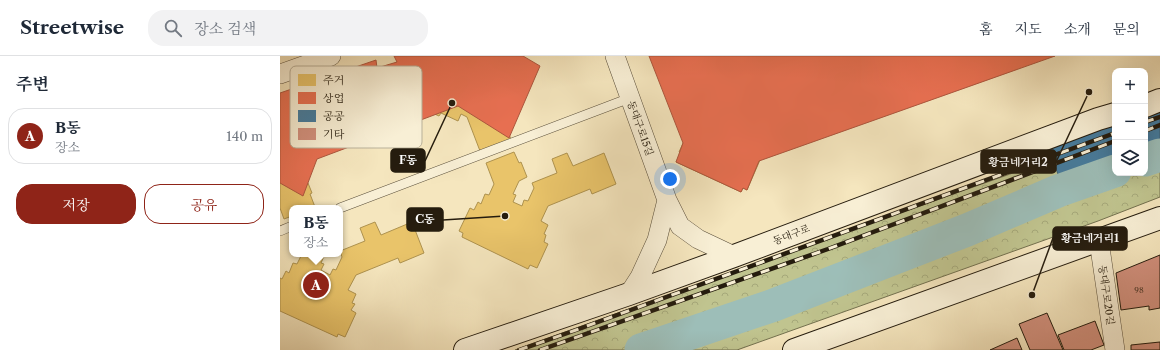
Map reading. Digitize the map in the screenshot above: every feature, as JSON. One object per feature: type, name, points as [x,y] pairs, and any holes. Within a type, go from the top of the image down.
[{"type":"main road","points":[[1148,105],[1160,100]]},
{"type":"main road","points":[[1148,105],[1160,103]]},
{"type":"main road","name":"동대구로","points":[[466,350],[734,256],[1112,115]]},
{"type":"main road","points":[[794,350],[1160,218]]},
{"type":"street","points":[[303,66],[331,56]]},
{"type":"street","name":"동대구로15길","points":[[615,56],[667,200],[680,226],[698,239],[734,256]]},
{"type":"street","points":[[280,74],[290,70]]},
{"type":"street","points":[[629,294],[640,277],[657,240],[667,200]]},
{"type":"street","name":"동대구로20길","points":[[1099,241],[1115,350]]},
{"type":"lane","points":[[343,207],[630,98]]},
{"type":"green space","points":[[1160,122],[1160,197],[1098,221],[737,350],[515,350],[1112,138],[1112,176],[1148,176],[1148,126]]},
{"type":"building: 주거","points":[[429,56],[491,56],[497,59],[499,56],[523,56],[512,80],[509,78],[500,97],[494,94],[492,99],[482,94],[479,101],[489,105],[494,118],[503,115],[507,125],[505,126],[511,139],[480,151],[467,117],[461,114],[458,121],[441,113],[439,116],[422,108],[422,71]]},
{"type":"building: 주거","points":[[766,56],[862,56],[856,72],[842,65],[841,68],[832,64],[830,65],[829,63],[779,82],[772,64],[769,65]]},
{"type":"building: 주거","points":[[736,97],[763,109],[748,142],[754,144],[749,155],[760,160],[747,190],[743,188],[741,192],[676,162],[684,141],[688,143],[699,119],[722,129]]},
{"type":"building: 주거","points":[[280,117],[290,122],[290,148],[313,148],[305,164],[299,162],[297,166],[287,162],[284,169],[294,173],[299,186],[308,183],[314,205],[289,205],[289,217],[284,219],[280,208]]},
{"type":"building: 주거","points":[[514,152],[519,163],[521,162],[527,177],[519,181],[513,194],[516,195],[513,202],[522,206],[524,200],[528,201],[534,188],[532,183],[557,173],[552,159],[567,153],[573,166],[604,153],[616,184],[592,194],[590,189],[548,206],[541,221],[548,225],[544,234],[546,235],[544,242],[548,244],[537,268],[530,265],[528,269],[462,237],[463,233],[459,231],[470,208],[474,210],[478,202],[481,204],[485,194],[489,195],[494,184],[486,163]]},
{"type":"building: 주거","points":[[375,222],[381,235],[412,222],[424,253],[400,263],[398,258],[356,275],[348,290],[356,294],[352,303],[355,304],[351,310],[356,313],[345,337],[338,334],[337,337],[280,311],[280,278],[282,279],[286,271],[289,273],[293,263],[297,264],[300,257],[324,257],[321,263],[324,264],[321,270],[330,275],[333,269],[336,270],[343,257],[343,250],[365,241],[360,228]]},
{"type":"building: 상업","points":[[394,56],[523,56],[540,66],[509,138],[458,106],[422,120],[422,66],[384,66],[397,62]]},
{"type":"building: 상업","points":[[649,56],[1055,56],[759,161],[747,190],[743,188],[741,192],[676,162],[683,143]]},
{"type":"building: 상업","points":[[376,60],[377,66],[359,66]]},
{"type":"building: 상업","points":[[290,90],[290,148],[346,148],[317,159],[303,196],[280,183],[280,93]]},
{"type":"building: 공공","points":[[1160,89],[1160,143],[1148,147],[1148,104],[1148,93]]},
{"type":"building: 공공","points":[[1112,107],[1112,160],[1060,180],[1043,132]]},
{"type":"building: 기타","points":[[1160,255],[1160,308],[1149,310],[1149,306],[1121,310],[1116,273]]},
{"type":"building: 기타","points":[[1047,313],[1063,350],[1030,350],[1019,324]]},
{"type":"building: 기타","points":[[1095,321],[1104,345],[1091,350],[1064,350],[1058,335]]},
{"type":"building: 기타","points":[[1017,338],[1022,350],[990,350]]},
{"type":"building: 기타","points":[[1160,342],[1160,350],[1131,350],[1131,345]]},
{"type":"waterway","points":[[1148,159],[1160,155]]},
{"type":"waterway","points":[[641,350],[774,305],[967,230],[1058,191],[1112,172]]},
{"type":"railway","points":[[1148,121],[1160,117]]},
{"type":"railway","points":[[1148,130],[1160,125]]},
{"type":"railway","points":[[519,350],[1112,134]]},
{"type":"railway","points":[[540,350],[828,249],[1112,142]]},
{"type":"place","name":"황금네거리2","points":[[1089,92]]},
{"type":"place","name":"F동","points":[[452,103]]},
{"type":"place","name":"C동","points":[[505,216]]},
{"type":"place","name":"B동","points":[[316,285]]},
{"type":"place","name":"황금네거리1","points":[[1032,295]]}]
